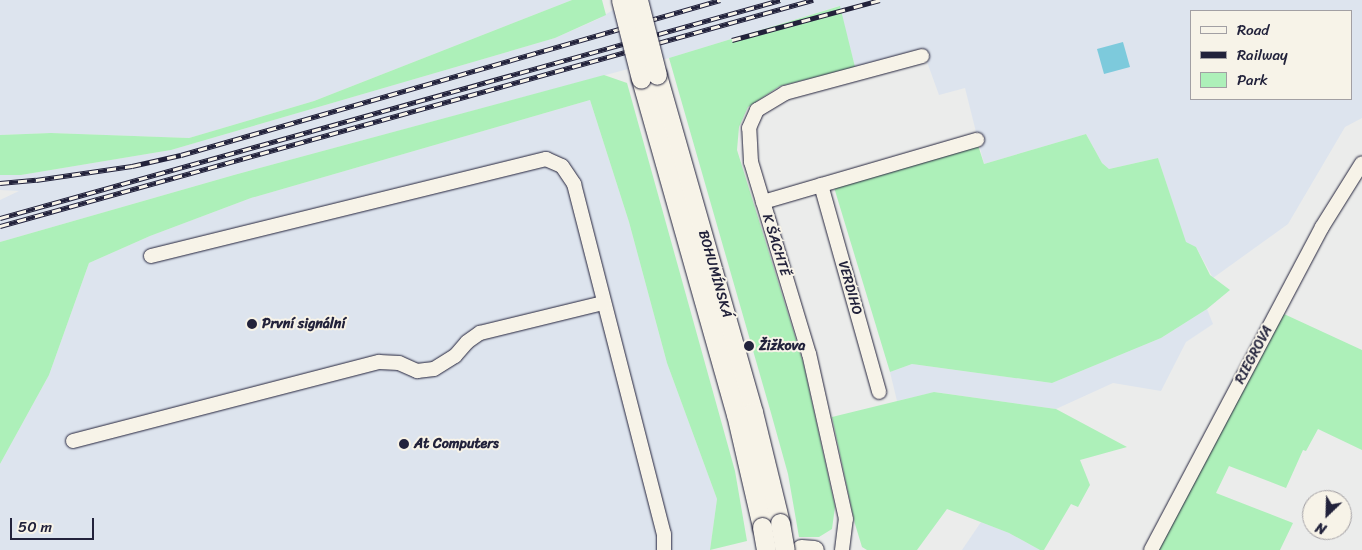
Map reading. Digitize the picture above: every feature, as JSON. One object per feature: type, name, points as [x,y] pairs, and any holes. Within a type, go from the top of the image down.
[{"type":"main road","name":"BOHUMÍNSKÁ","points":[[621,0],[649,77],[748,393],[771,525],[766,550]]},
{"type":"main road","name":"BOHUMÍNSKÁ","points":[[638,0],[649,77]]},
{"type":"main road","name":"BOHUMÍNSKÁ","points":[[771,525],[800,550]]},
{"type":"street","name":"K ŠACHTĚ","points":[[842,550],[846,519],[809,354],[751,162],[749,128],[757,110],[785,93],[922,56]]},
{"type":"street","points":[[763,202],[977,140]]},
{"type":"street","points":[[152,256],[546,159],[562,166],[574,184],[603,303],[664,534],[664,550]]},
{"type":"street","name":"RIEGROVA","points":[[1151,550],[1322,227],[1362,163]]},
{"type":"street","name":"VERDIHO","points":[[821,184],[879,392]]},
{"type":"street","points":[[73,441],[379,362],[399,363],[417,371],[434,369],[455,356],[468,342],[480,333],[603,303]]},
{"type":"shaded area","points":[[0,0],[572,0],[314,101],[189,138],[51,133],[0,135]]},
{"type":"shaded area","points":[[642,0],[1362,0],[1362,118],[1345,127],[1288,224],[1213,278],[1196,247],[1186,243],[1158,158],[1109,169],[1102,163],[1086,134],[984,164],[965,88],[939,95],[922,48],[855,67],[839,6],[669,58],[234,175],[0,242],[0,200],[19,191],[0,190],[0,175],[21,175],[171,150],[555,38],[598,19],[613,10]]},
{"type":"shaded area","points":[[590,100],[629,222],[667,363],[717,499],[710,550],[0,550],[0,464],[49,375],[89,263],[150,236],[251,198]]},
{"type":"shaded area","points":[[1207,309],[1213,324],[1186,342],[1161,391],[1113,383],[1056,409],[935,392],[897,401],[890,372],[912,364],[1052,383],[1161,338]]},
{"type":"shaded area","points":[[981,522],[1009,533],[1040,550],[962,550]]},
{"type":"green space","points":[[572,0],[602,0],[606,15],[555,38],[171,150],[21,175],[0,175],[0,135],[51,133],[189,138],[314,101]]},
{"type":"green space","points":[[840,6],[855,67],[780,86],[748,107],[739,127],[737,150],[803,362],[835,507],[832,529],[819,537],[799,537],[788,474],[669,58]]},
{"type":"green space","points":[[604,75],[627,83],[735,471],[747,541],[710,550],[717,499],[667,363],[629,222],[590,100],[251,198],[150,236],[89,263],[49,375],[0,464],[0,242],[234,175]]},
{"type":"green space","points":[[1086,134],[1102,163],[1109,169],[1158,158],[1186,242],[1196,247],[1210,275],[1230,290],[1207,309],[1161,338],[1052,383],[912,364],[890,372],[833,184],[978,145],[984,164]]},
{"type":"green space","points":[[1284,314],[1362,350],[1362,450],[1318,429],[1306,451],[1303,450],[1286,488],[1229,466],[1216,493],[1293,523],[1280,550],[1158,550]]},
{"type":"green space","points":[[934,392],[1056,409],[1127,447],[1080,460],[1090,485],[1078,507],[1071,504],[1044,550],[1040,550],[1009,533],[947,509],[917,550],[867,550],[862,547],[855,524],[832,417]]},
{"type":"water","points":[[1123,42],[1130,67],[1104,74],[1097,49]]},
{"type":"railway","points":[[0,183],[36,180],[132,166],[181,155],[720,0]]},
{"type":"railway","points":[[0,218],[780,0]]},
{"type":"railway","points":[[0,226],[813,0]]},
{"type":"railway","points":[[732,40],[880,0]]},
{"type":"place","name":"První signální","points":[[252,324]]},
{"type":"place","name":"Žižkova","points":[[749,346]]},
{"type":"place","name":"At Computers","points":[[404,444]]}]
